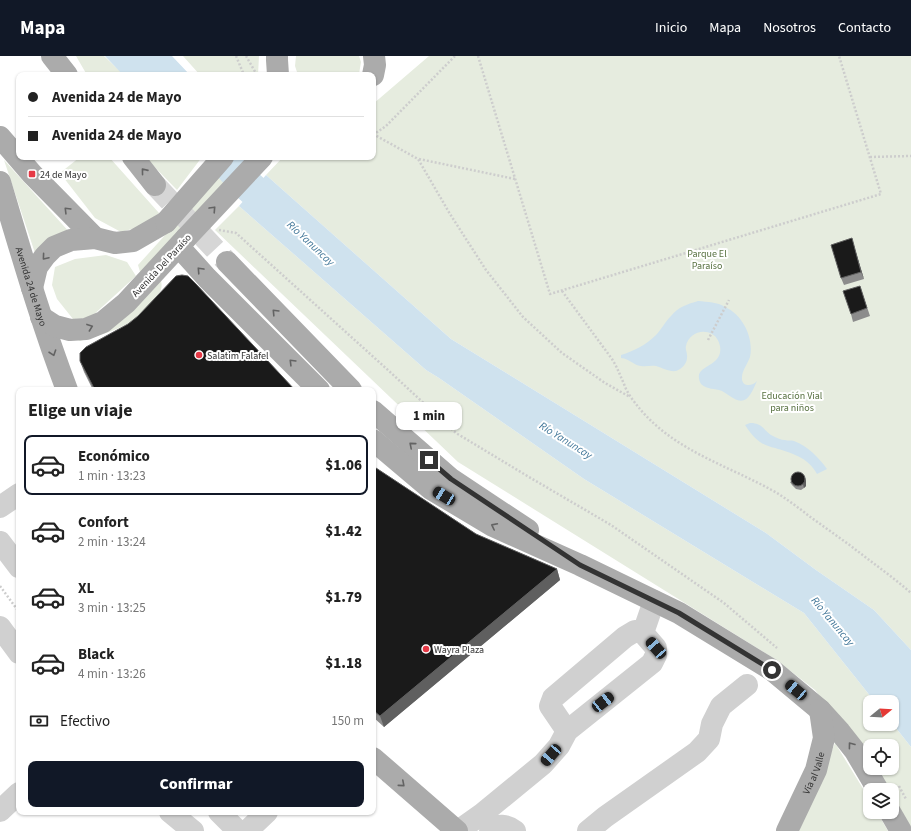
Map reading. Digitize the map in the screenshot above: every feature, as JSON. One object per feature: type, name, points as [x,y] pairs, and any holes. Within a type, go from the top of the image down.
[{"type":"main road","points":[[52,56],[65,72]]},
{"type":"main road","points":[[374,56],[375,65],[374,72]]},
{"type":"main road","points":[[0,137],[16,156]]},
{"type":"main road","points":[[20,160],[95,238]]},
{"type":"main road","points":[[135,160],[155,185]]},
{"type":"main road","points":[[32,288],[37,267],[54,247],[71,240],[95,238],[115,243],[133,241],[166,222],[220,160]]},
{"type":"main road","name":"Avenida Del Paraíso","points":[[41,317],[55,326],[70,330],[86,329],[104,322],[126,303],[259,160]]},
{"type":"main road","name":"Avenida 24 de Mayo","points":[[0,182],[7,227],[32,288],[66,387]]},
{"type":"main road","points":[[182,242],[207,278],[316,387]]},
{"type":"main road","points":[[227,262],[348,387]]},
{"type":"main road","points":[[376,414],[451,479],[580,565]]},
{"type":"main road","points":[[376,443],[431,489],[493,526],[580,565],[679,613],[772,670],[820,710],[884,783]]},
{"type":"main road","name":"Vía al Valle","points":[[787,831],[816,770],[824,738],[820,710]]},
{"type":"main road","points":[[376,761],[458,831]]},
{"type":"main road","points":[[899,806],[901,831]]},
{"type":"street","points":[[0,507],[16,496]]},
{"type":"street","points":[[0,542],[16,564]]},
{"type":"street","points":[[643,633],[654,601]]},
{"type":"street","points":[[0,627],[16,649]]},
{"type":"street","points":[[458,831],[482,814],[543,764],[559,746],[567,731],[652,664],[656,655],[656,648],[643,633],[635,631],[625,637],[553,698],[550,706],[567,731]]},
{"type":"street","points":[[588,831],[605,817],[697,752],[709,739],[712,724],[721,706],[747,685]]},
{"type":"street","points":[[0,811],[16,796]]},
{"type":"street","points":[[174,815],[193,831]]},
{"type":"street","points":[[222,815],[238,831]]},
{"type":"street","points":[[247,831],[264,815]]},
{"type":"street","points":[[490,831],[493,828],[502,825],[515,831]]},
{"type":"path","points":[[236,56],[243,72]]},
{"type":"path","points":[[246,56],[274,67]]},
{"type":"path","points":[[376,132],[386,126],[455,56]]},
{"type":"path","points":[[478,56],[550,294],[881,194],[839,56]]},
{"type":"path","points":[[376,136],[418,159],[515,179]]},
{"type":"path","points":[[870,157],[911,156]]},
{"type":"path","points":[[418,159],[450,214],[486,270],[523,317],[562,353],[605,383],[632,398]]},
{"type":"path","points":[[214,230],[236,233],[456,433],[611,525],[724,603],[782,652]]},
{"type":"path","points":[[562,291],[612,359],[632,398],[641,410],[672,439],[704,457],[771,490],[790,502],[911,593]]},
{"type":"path","points":[[708,340],[729,300]]},
{"type":"path","points":[[0,586],[16,608]]},
{"type":"green space","points":[[76,56],[104,56],[121,72],[85,72]]},
{"type":"green space","points":[[183,56],[259,56],[258,72],[197,72]]},
{"type":"green space","points":[[296,56],[359,56],[361,62],[359,72],[297,72],[295,66]]},
{"type":"green space","name":"Parque El Paraíso","points":[[429,56],[911,56],[911,650],[874,610],[766,533],[451,339],[266,175],[280,160],[376,160],[376,101]]},
{"type":"green space","points":[[4,160],[72,235],[36,256]]},
{"type":"green space","points":[[76,160],[112,160],[159,213],[143,226],[121,232],[95,218],[60,173]]},
{"type":"green space","points":[[148,160],[200,160],[177,190]]},
{"type":"green space","points":[[233,160],[248,160],[141,275],[138,265]]},
{"type":"green space","points":[[239,206],[426,370],[584,479],[804,613],[869,695],[863,695],[863,731],[898,731],[911,747],[911,828],[899,807],[899,783],[885,783],[880,775],[899,775],[899,739],[863,739],[863,752],[815,690],[775,659],[458,462],[215,230]]},
{"type":"green space","points":[[106,255],[127,262],[136,276],[90,318],[73,319],[57,299],[52,285],[55,267],[75,259]]},
{"type":"green space","points":[[160,277],[162,285],[159,293],[134,320],[110,332],[80,341],[78,340]]},
{"type":"green space","points":[[835,743],[863,789],[863,819],[881,819],[888,831],[799,831]]},
{"type":"water","points":[[105,56],[172,56],[187,72],[120,72]]},
{"type":"water","points":[[266,175],[451,339],[766,533],[874,610],[911,650],[911,747],[898,731],[899,695],[869,695],[804,613],[584,479],[426,370],[239,206]]},
{"type":"water","points":[[698,301],[722,305],[737,316],[746,328],[749,335],[751,350],[750,357],[742,375],[742,380],[743,383],[747,385],[757,381],[751,394],[742,401],[722,391],[709,388],[701,384],[699,378],[700,373],[717,359],[720,353],[720,346],[716,337],[708,332],[700,332],[692,335],[687,342],[686,363],[681,369],[676,371],[656,366],[638,365],[621,358],[621,355],[631,352],[652,339],[677,310]]},
{"type":"water","points":[[750,423],[758,424],[770,434],[782,440],[799,443],[817,457],[827,469],[817,474],[809,463],[799,456],[767,446],[758,440],[745,425]]},
{"type":"building","points":[[852,238],[861,272],[841,278],[831,245]]},
{"type":"building","points":[[176,276],[188,276],[292,387],[93,387],[80,361],[80,353],[86,347],[128,324],[138,316]]},
{"type":"building","points":[[860,286],[867,308],[851,314],[843,291]]},
{"type":"building","name":"Wayra Plaza","points":[[376,468],[476,534],[557,569],[380,716],[376,713]]},
{"type":"building","points":[[795,472],[801,472],[805,476],[805,482],[801,486],[795,486],[791,482],[791,476]]},
{"type":"waterway","name":"Río Yanuncay","points":[[225,160],[241,179],[285,219]]},
{"type":"tunnel","points":[[155,185],[227,262]]},
{"type":"place","name":"24 de Mayo","points":[[32,174]]},
{"type":"place","name":"Salatim Falafel","points":[[199,355]]},
{"type":"place","name":"Wayra Plaza","points":[[426,649]]},
{"type":"route","points":[[429,460],[451,479],[580,565],[679,613],[772,670]]},
{"type":"park label","name":"Educación Vial para niños","points":[[792,400]]}]
